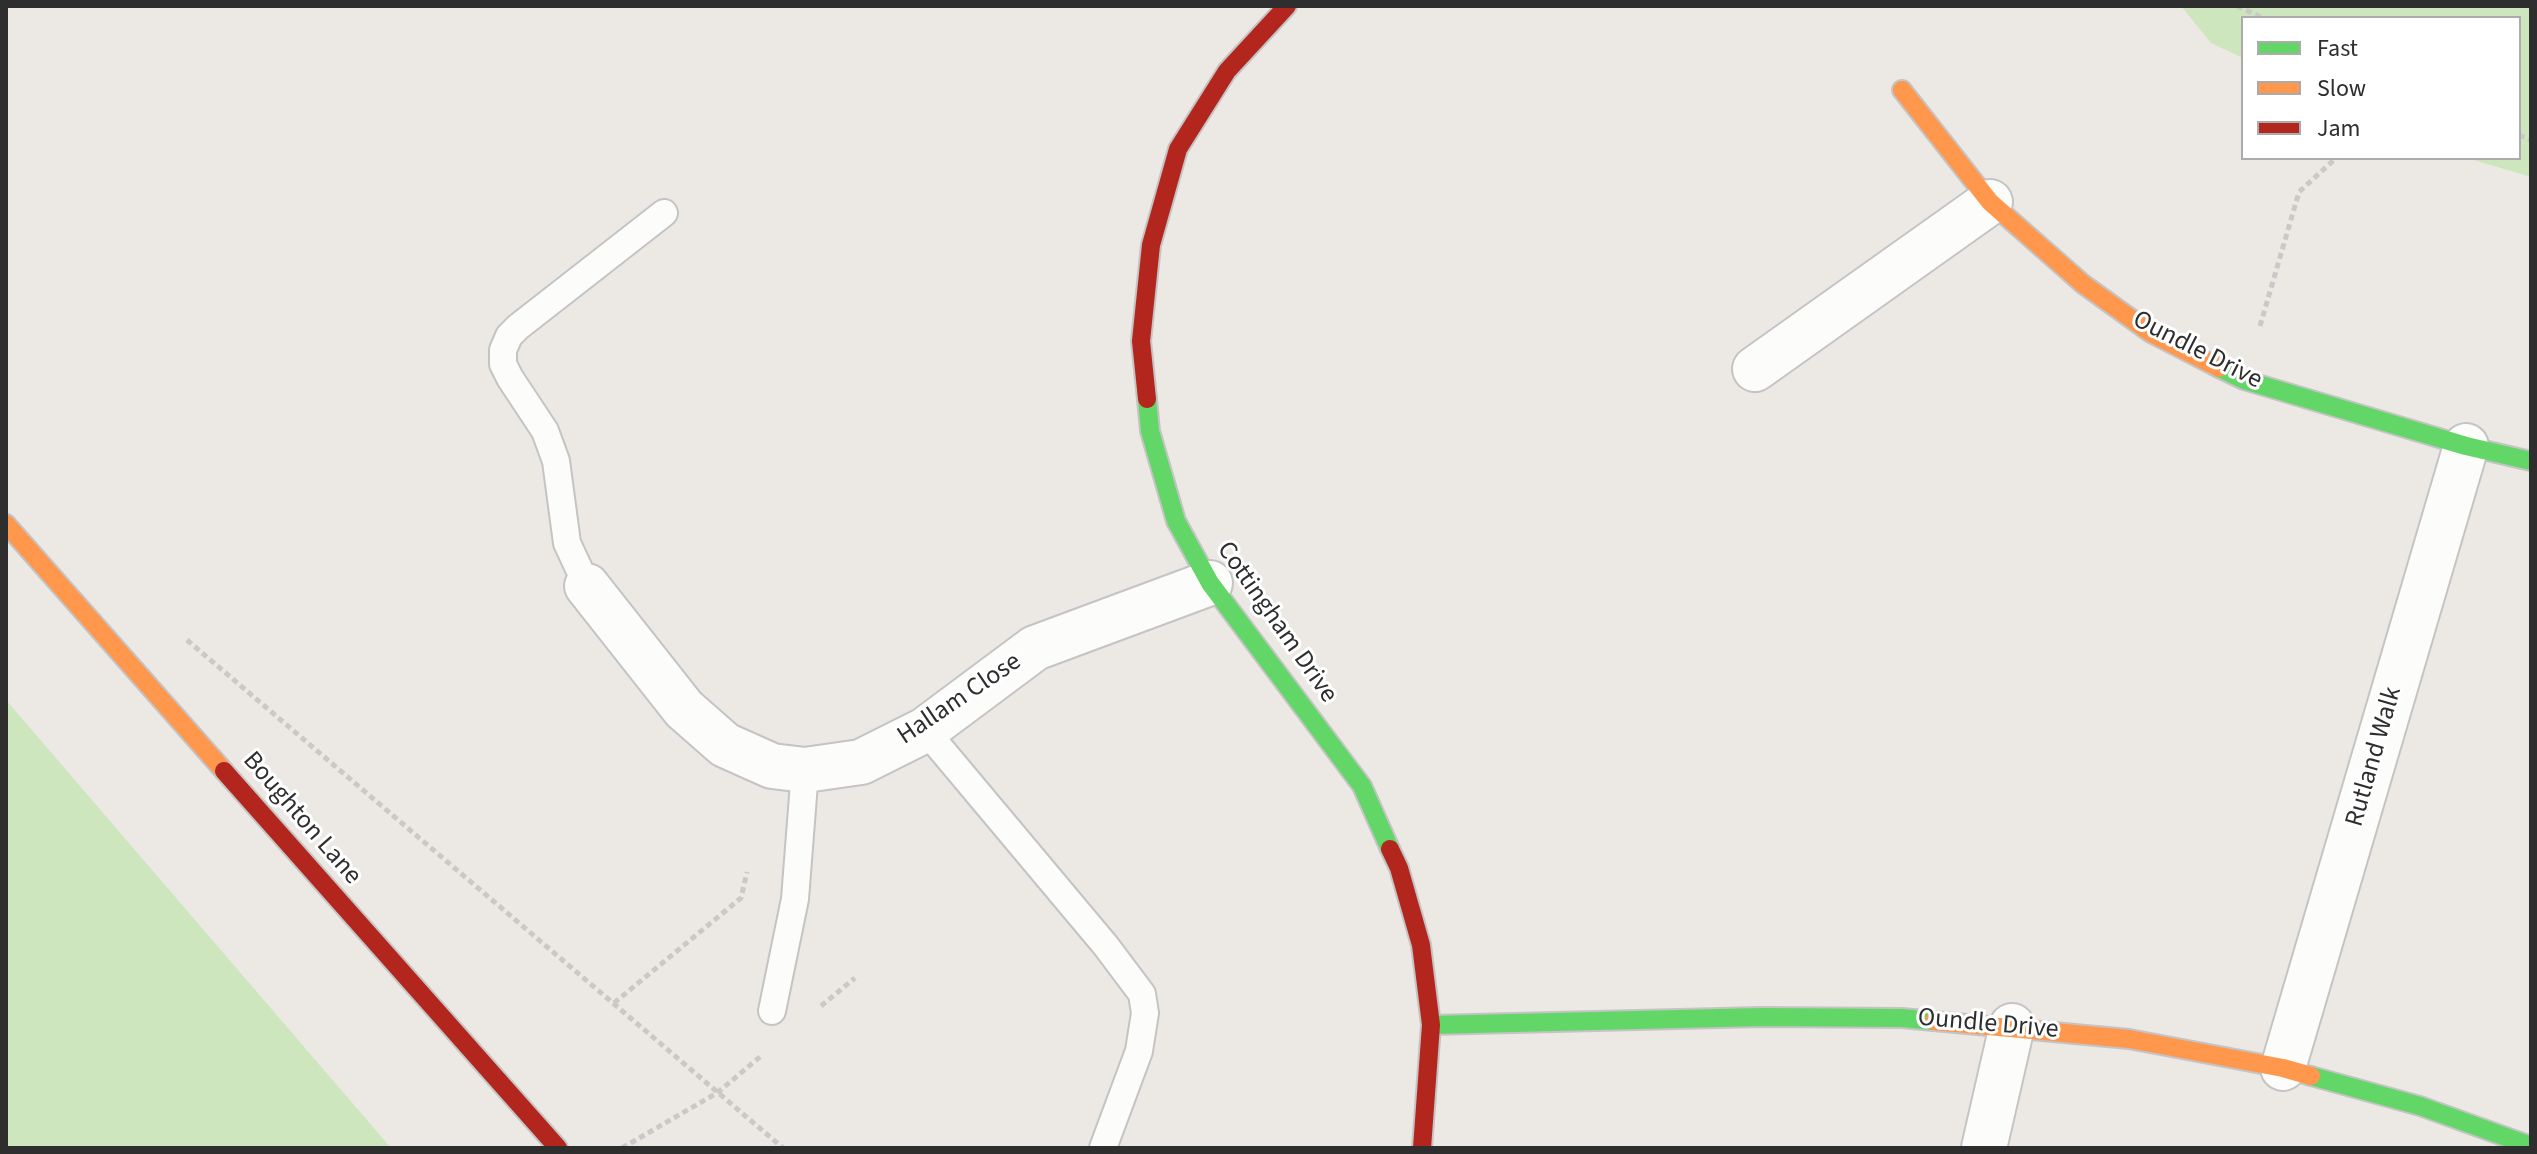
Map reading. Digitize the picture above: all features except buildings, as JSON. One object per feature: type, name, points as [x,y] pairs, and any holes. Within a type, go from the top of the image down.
[{"type":"street","name":"Cottingham Drive","points":[[1287,6],[1227,71],[1178,149],[1151,245],[1141,341],[1150,431],[1176,521],[1210,583],[1362,786],[1399,868],[1418,932],[1431,1025],[1422,1148]]},
{"type":"street","name":"Oundle Drive","points":[[1902,90],[1990,202],[2083,284],[2151,333],[2244,380],[2466,446],[2531,461]]},
{"type":"street","points":[[1755,369],[1990,202]]},
{"type":"street","name":"Rutland Walk","points":[[2283,1068],[2466,446]]},
{"type":"street","name":"Boughton Lane","points":[[6,524],[558,1148]]},
{"type":"street","name":"Hallam Close","points":[[587,586],[684,709],[725,745],[772,766],[805,770],[861,762],[925,730],[1035,648],[1210,583]]},
{"type":"street","name":"Oundle Drive","points":[[1431,1025],[1777,1017],[1902,1018],[2012,1026],[2129,1039],[2283,1068],[2420,1106],[2531,1146]]},
{"type":"street","points":[[1984,1148],[2012,1026]]},
{"type":"lane","points":[[587,586],[567,543],[556,461],[551,446],[545,431],[510,378],[503,364],[503,350],[509,336],[518,327],[664,213]]},
{"type":"lane","points":[[925,730],[1106,946],[1142,994],[1145,1013],[1139,1051],[1103,1148]]},
{"type":"lane","points":[[772,1011],[795,899],[805,770]]},
{"type":"path","points":[[2237,6],[2259,16]]},
{"type":"path","points":[[2244,380],[2299,192],[2334,160]]},
{"type":"path","points":[[176,630],[783,1148]]},
{"type":"path","points":[[614,1003],[741,898],[748,869]]},
{"type":"path","points":[[622,1148],[717,1093]]},
{"type":"green space","points":[[2181,6],[2531,6],[2531,177],[2474,160],[2521,160],[2521,16],[2241,16],[2241,57],[2211,43]]},
{"type":"green space","points":[[6,700],[391,1148],[6,1148]]},
{"type":"traffic: fast","points":[[2219,368],[2244,380],[2466,446],[2531,461]]},
{"type":"traffic: fast","points":[[1147,399],[1150,431],[1176,521],[1210,583],[1362,786],[1390,849]]},
{"type":"traffic: fast","points":[[1431,1025],[1761,1017],[1934,1021]]},
{"type":"traffic: fast","points":[[2311,1076],[2420,1106],[2531,1146]]},
{"type":"traffic: slow","points":[[1902,90],[1990,202],[2083,284],[2151,333],[2219,368]]},
{"type":"traffic: slow","points":[[6,524],[224,771]]},
{"type":"traffic: slow","points":[[1934,1021],[2129,1039],[2311,1076]]},
{"type":"traffic: jam","points":[[1147,399],[1141,341],[1151,245],[1178,149],[1227,71],[1287,6]]},
{"type":"traffic: jam","points":[[224,771],[558,1148]]},
{"type":"traffic: jam","points":[[1390,849],[1399,868],[1421,945],[1431,1025],[1422,1148]]}]
